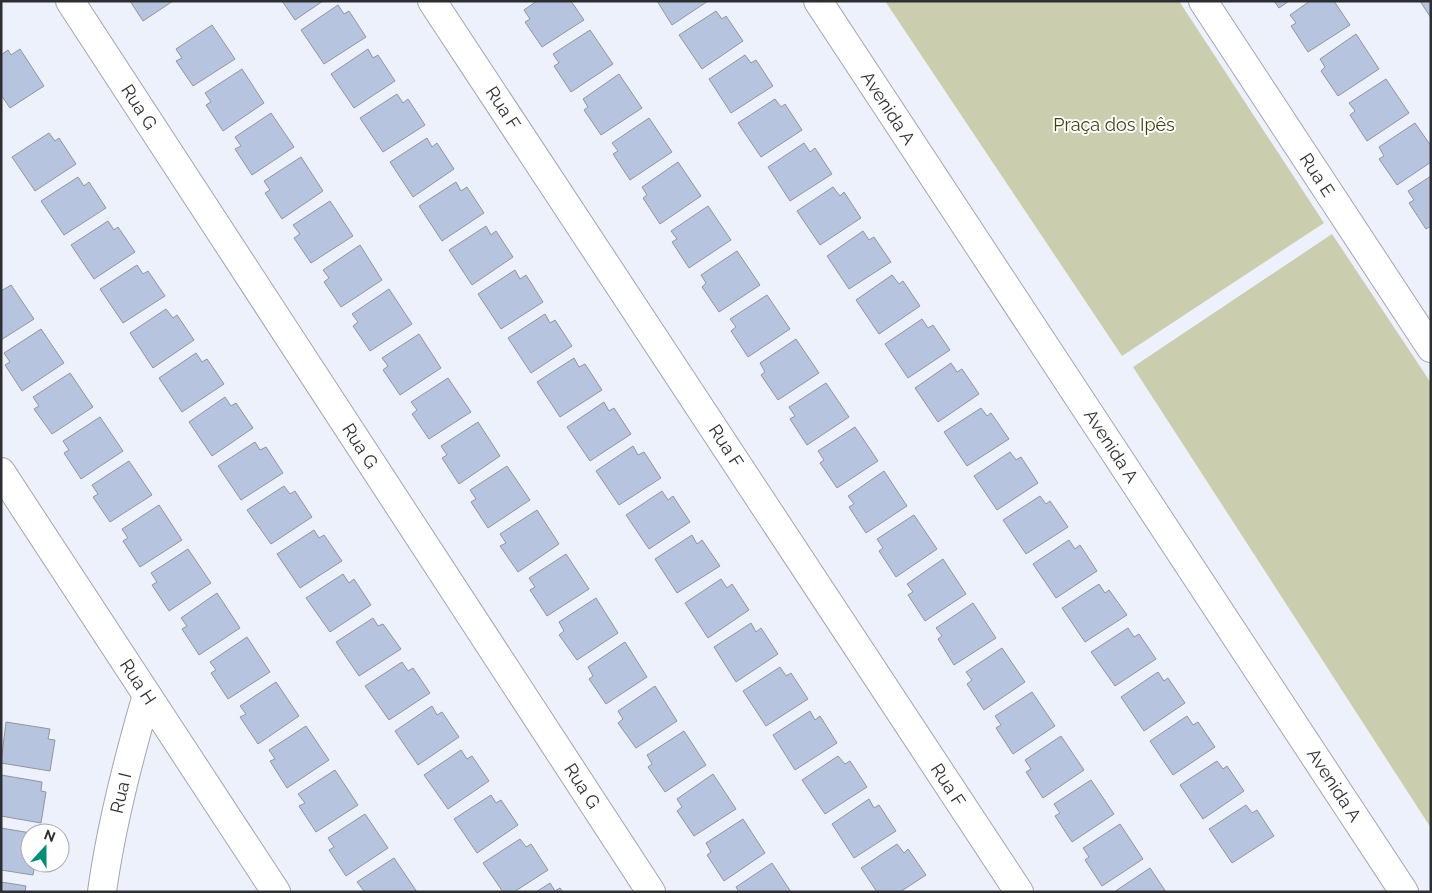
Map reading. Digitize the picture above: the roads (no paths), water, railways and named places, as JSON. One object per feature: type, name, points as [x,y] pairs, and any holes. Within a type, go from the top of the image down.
[{"type":"street","name":"Rua G","points":[[70,1],[651,892]]},
{"type":"street","name":"Rua F","points":[[432,1],[1019,892]]},
{"type":"street","name":"Avenida A","points":[[818,1],[1404,892]]},
{"type":"street","name":"Rua E","points":[[1203,1],[1431,348]]},
{"type":"street","name":"Rua H","points":[[1,472],[276,892]]},
{"type":"street","name":"Rua I","points":[[102,892],[108,850],[126,768],[147,695]]},
{"type":"park label","name":"Praça dos Ipês","points":[[1114,125]]}]
